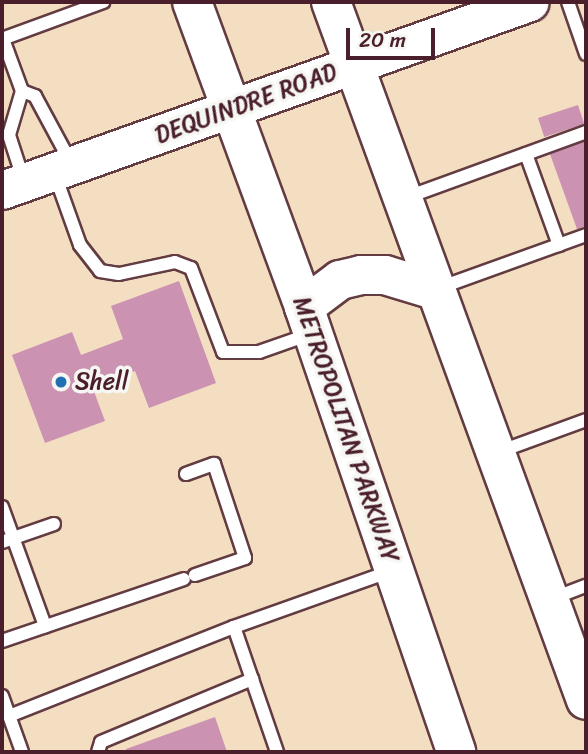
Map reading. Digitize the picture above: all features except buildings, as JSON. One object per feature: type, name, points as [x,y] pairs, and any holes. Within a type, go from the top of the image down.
[{"type":"main road","name":"METROPOLITAN PARKWAY","points":[[192,2],[309,320],[456,752]]},
{"type":"main road","points":[[331,2],[401,200],[586,700]]},
{"type":"main road","name":"DEQUINDRE ROAD","points":[[38,177],[530,2]]},
{"type":"main road","points":[[309,320],[340,281],[361,275],[385,275],[434,290]]},
{"type":"lane","points":[[103,2],[77,6],[2,39],[22,92],[9,135],[80,245],[100,271],[118,274],[175,262],[191,268],[223,352],[259,352],[309,320]]},
{"type":"lane","points":[[568,2],[586,54]]},
{"type":"lane","points":[[22,92],[35,96],[41,106],[38,177]]},
{"type":"lane","points":[[401,200],[586,132]]},
{"type":"lane","points":[[526,154],[559,244]]},
{"type":"lane","points":[[434,290],[586,234]]},
{"type":"lane","points":[[494,454],[586,420]]},
{"type":"lane","points":[[2,641],[245,558],[214,464],[186,474]]},
{"type":"lane","points":[[2,507],[7,540],[45,626]]},
{"type":"lane","points":[[7,540],[54,524]]},
{"type":"lane","points":[[9,716],[234,627],[394,570]]},
{"type":"lane","points":[[550,600],[586,586]]},
{"type":"lane","points":[[234,627],[277,752]]},
{"type":"lane","points":[[98,752],[101,742],[252,679]]},
{"type":"lane","points":[[2,696],[22,752]]},
{"type":"place","name":"Shell","points":[[61,382]]}]
